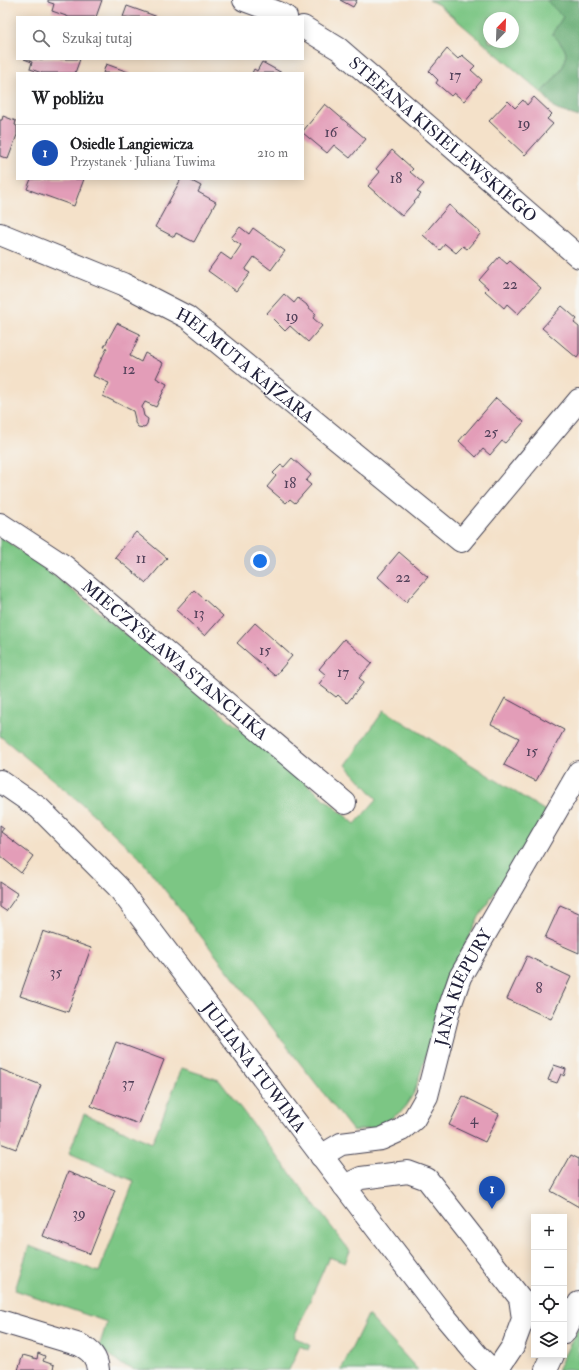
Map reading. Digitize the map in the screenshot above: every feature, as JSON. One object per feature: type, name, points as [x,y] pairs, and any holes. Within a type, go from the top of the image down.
[{"type":"street","points":[[244,0],[279,12],[285,16]]},
{"type":"street","name":"STEFANA KISIELEWSKIEGO","points":[[304,28],[339,49],[579,257]]},
{"type":"street","name":"HELMUTA KAJZARA","points":[[0,234],[123,284],[187,317],[461,541],[579,400]]},
{"type":"street","name":"MIECZYSŁAWA STANCLIKA","points":[[0,524],[64,566],[345,803]]},
{"type":"street","name":"JANA KIEPURY","points":[[321,1156],[341,1144],[381,1139],[401,1130],[414,1119],[427,1096],[450,1006],[460,977],[579,772]]},
{"type":"street","name":"JULIANA TUWIMA","points":[[0,781],[38,808],[118,887],[440,1311],[477,1355],[492,1370]]},
{"type":"street","points":[[344,1186],[361,1178],[408,1172],[427,1179],[520,1298],[523,1319],[513,1346],[496,1370]]},
{"type":"street","points":[[567,1327],[579,1302]]},
{"type":"street","points":[[0,1321],[80,1345],[89,1350],[96,1358],[98,1370]]},
{"type":"street","points":[[546,1370],[552,1358]]},
{"type":"green space","points":[[429,0],[546,0],[563,17],[552,34],[565,49],[566,60],[561,70],[542,93],[489,48],[519,48],[519,12],[483,12],[483,43],[439,5]]},
{"type":"green space","points":[[546,0],[579,0],[579,117],[557,110],[542,93],[561,70],[566,60],[566,52],[563,46],[552,34],[563,17]]},
{"type":"green space","points":[[0,536],[60,580],[355,824],[377,799],[346,765],[384,710],[547,812],[477,920],[452,973],[414,1093],[403,1110],[379,1127],[353,1131],[139,857],[81,803],[0,736]]},
{"type":"green space","points":[[182,1068],[219,1080],[350,1251],[345,1263],[329,1257],[294,1337],[310,1345],[308,1350],[300,1346],[289,1370],[135,1370],[120,1364],[99,1347],[107,1322],[15,1290],[29,1246],[99,1272],[134,1181],[69,1153],[84,1114],[152,1143]]},
{"type":"green space","points":[[368,1315],[418,1370],[341,1370]]},
{"type":"green space","points":[[579,1326],[579,1370],[557,1370],[563,1358],[567,1358],[567,1350]]},
{"type":"building","points":[[48,0],[102,0],[96,16],[66,16],[52,11],[54,4],[48,2]]},
{"type":"building","points":[[340,0],[357,0],[353,7]]},
{"type":"building","points":[[127,6],[155,16],[123,16]]},
{"type":"building","points":[[447,49],[458,59],[462,55],[475,66],[471,70],[482,80],[464,101],[454,93],[451,96],[436,83],[438,80],[429,71]]},
{"type":"building","points":[[27,60],[80,60],[75,72],[39,72],[30,69],[32,62]]},
{"type":"building","points":[[262,62],[280,72],[252,72],[254,69],[257,71]]},
{"type":"building","points":[[106,64],[128,72],[103,72]]},
{"type":"building","points":[[534,97],[552,114],[547,119],[553,124],[525,155],[489,121],[508,101],[515,108],[523,100],[527,105]]},
{"type":"building","points":[[325,104],[366,139],[350,158],[334,145],[327,153],[304,134],[304,130]]},
{"type":"building","points":[[3,116],[16,121],[16,138],[8,159],[0,156],[0,120],[2,120]]},
{"type":"building","points":[[392,150],[413,169],[410,172],[424,184],[417,192],[421,194],[402,216],[368,186],[380,172],[376,169]]},
{"type":"building","points":[[31,180],[84,180],[74,206],[27,189]]},
{"type":"building","points":[[180,180],[190,180],[201,186],[198,192],[216,202],[194,242],[176,233],[174,237],[155,227]]},
{"type":"building","points":[[449,205],[481,233],[467,249],[463,246],[456,253],[445,244],[440,250],[423,235]]},
{"type":"building","points":[[240,227],[249,234],[253,228],[285,251],[271,270],[254,257],[245,270],[250,273],[236,291],[208,271],[221,253],[231,260],[241,245],[231,238]]},
{"type":"building","points":[[499,257],[507,264],[510,261],[541,288],[518,314],[507,304],[504,308],[485,291],[488,288],[479,280]]},
{"type":"building","points":[[284,294],[294,303],[298,298],[307,305],[316,314],[313,318],[322,326],[308,342],[290,326],[285,331],[267,313]]},
{"type":"building","points":[[562,306],[577,319],[574,323],[579,327],[579,355],[577,358],[542,328]]},
{"type":"building","points":[[117,323],[140,334],[130,356],[141,362],[145,353],[163,363],[156,378],[167,384],[156,407],[145,402],[142,407],[144,416],[148,419],[144,428],[138,427],[135,423],[133,411],[103,396],[109,383],[93,376],[107,348],[104,347]]},
{"type":"building","points":[[496,398],[524,422],[505,443],[502,441],[490,455],[483,449],[476,457],[459,441]]},
{"type":"building","points":[[292,458],[311,475],[306,481],[311,485],[295,503],[290,499],[286,503],[267,487],[276,476],[273,473],[281,465],[284,467]]},
{"type":"building","points":[[136,532],[167,558],[146,583],[115,557]]},
{"type":"building","points":[[399,552],[428,577],[406,602],[378,577]]},
{"type":"building","points":[[194,590],[223,616],[205,636],[176,610]]},
{"type":"building","points":[[255,623],[292,656],[275,676],[237,643]]},
{"type":"building","points":[[344,639],[372,663],[359,678],[364,682],[347,703],[338,695],[336,697],[319,684],[326,675],[319,669]]},
{"type":"building","points":[[505,698],[564,730],[536,781],[504,765],[519,738],[491,724]]},
{"type":"building","points":[[0,825],[4,828],[1,832],[33,856],[21,873],[0,856]]},
{"type":"building","points":[[0,882],[18,894],[6,911],[0,907]]},
{"type":"building","points":[[560,905],[579,913],[579,953],[545,938]]},
{"type":"building","points":[[43,931],[91,948],[68,1012],[20,996]]},
{"type":"building","points":[[527,956],[571,977],[551,1019],[507,999]]},
{"type":"building","points":[[116,1042],[164,1060],[139,1124],[91,1106]]},
{"type":"building","points":[[554,1065],[566,1069],[564,1076],[561,1074],[557,1083],[548,1080]]},
{"type":"building","points":[[0,1069],[41,1085],[16,1149],[0,1143]]},
{"type":"building","points":[[463,1096],[499,1114],[485,1142],[449,1125]]},
{"type":"building","points":[[571,1155],[579,1159],[579,1207],[551,1191]]},
{"type":"building","points":[[68,1172],[115,1190],[90,1254],[43,1236]]},
{"type":"building","points":[[38,1353],[45,1356],[43,1361],[54,1365],[53,1370],[18,1370],[23,1355],[37,1359]]},
{"type":"place","name":"Osiedle Langiewicza","points":[[492,1209]]}]
